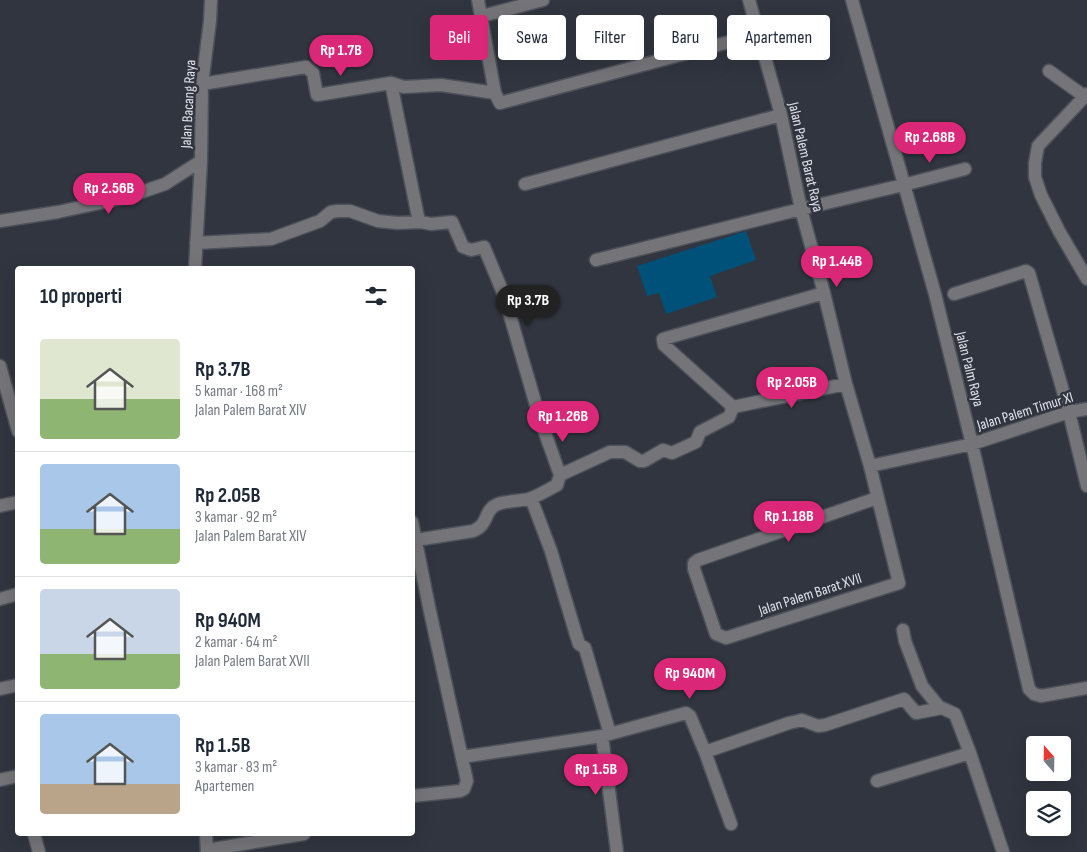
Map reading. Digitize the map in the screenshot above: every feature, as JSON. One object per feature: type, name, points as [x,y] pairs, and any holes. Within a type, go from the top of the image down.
[{"type":"street","name":"Jalan Bacang Raya","points":[[195,266],[201,161],[202,84],[211,0]]},
{"type":"street","points":[[478,0],[482,15]]},
{"type":"street","points":[[486,15],[543,0]]},
{"type":"street","name":"Jalan Palem Barat Raya","points":[[749,0],[753,15]]},
{"type":"street","name":"Jalan Palm Raya","points":[[852,0],[935,294],[1029,689],[1034,694],[1040,696],[1087,688]]},
{"type":"street","points":[[488,52],[495,93],[500,103],[727,43]]},
{"type":"street","name":"Jalan Palem Barat Raya","points":[[766,60],[781,115],[801,209],[846,384],[870,466],[899,583]]},
{"type":"street","points":[[202,84],[306,67],[313,73],[318,95],[391,83],[404,86],[441,85],[495,93]]},
{"type":"street","points":[[1049,71],[1086,95],[1038,146],[1035,176],[1041,195],[1059,231],[1087,279]]},
{"type":"street","points":[[391,83],[418,222]]},
{"type":"street","points":[[525,184],[781,115]]},
{"type":"street","points":[[0,221],[58,212],[126,197],[165,184],[201,161]]},
{"type":"street","points":[[596,260],[965,168]]},
{"type":"street","points":[[196,243],[271,239],[320,221],[331,212],[337,211],[350,212],[378,220],[398,223],[418,222],[431,224],[452,222],[463,247],[471,250],[484,247],[504,295],[540,419],[560,475],[557,485],[531,498],[497,504],[491,508],[483,526],[473,532],[416,540]]},
{"type":"street","points":[[954,294],[1026,271],[1029,273],[1069,412],[1087,486]]},
{"type":"street","points":[[733,406],[664,345],[663,338],[824,293]]},
{"type":"street","points":[[0,366],[15,420]]},
{"type":"street","points":[[733,406],[846,384]]},
{"type":"street","points":[[560,475],[610,452],[625,452],[640,461],[644,461],[663,450],[672,454],[696,442],[700,432],[729,416],[733,406]]},
{"type":"street","name":"Jalan Palem Timur XI","points":[[870,466],[972,444],[1069,412],[1087,409]]},
{"type":"street","points":[[531,498],[551,551],[579,644],[585,648],[606,735],[617,852]]},
{"type":"street","name":"Jalan Palem Barat XVII","points":[[877,498],[707,557],[694,563],[694,569],[714,630],[720,636],[726,638],[899,583]]},
{"type":"street","points":[[0,506],[15,503]]},
{"type":"street","points":[[415,536],[428,606],[466,781],[464,789],[460,791],[415,796]]},
{"type":"street","points":[[0,599],[15,595]]},
{"type":"street","points":[[903,630],[905,641],[922,686],[940,708],[955,714],[1003,852]]},
{"type":"street","points":[[0,689],[15,686]]},
{"type":"street","points":[[705,752],[789,723],[802,720],[818,726],[825,725],[904,699],[919,714],[940,708]]},
{"type":"street","points":[[462,757],[606,735],[688,714],[705,752],[731,824]]},
{"type":"street","points":[[877,782],[970,753]]},
{"type":"street","points":[[0,780],[15,777]]},
{"type":"street","points":[[35,836],[39,852]]},
{"type":"street","points":[[206,836],[207,851],[293,836]]},
{"type":"building","points":[[746,231],[756,260],[710,276],[717,297],[666,314],[659,293],[647,296],[637,266]]}]
